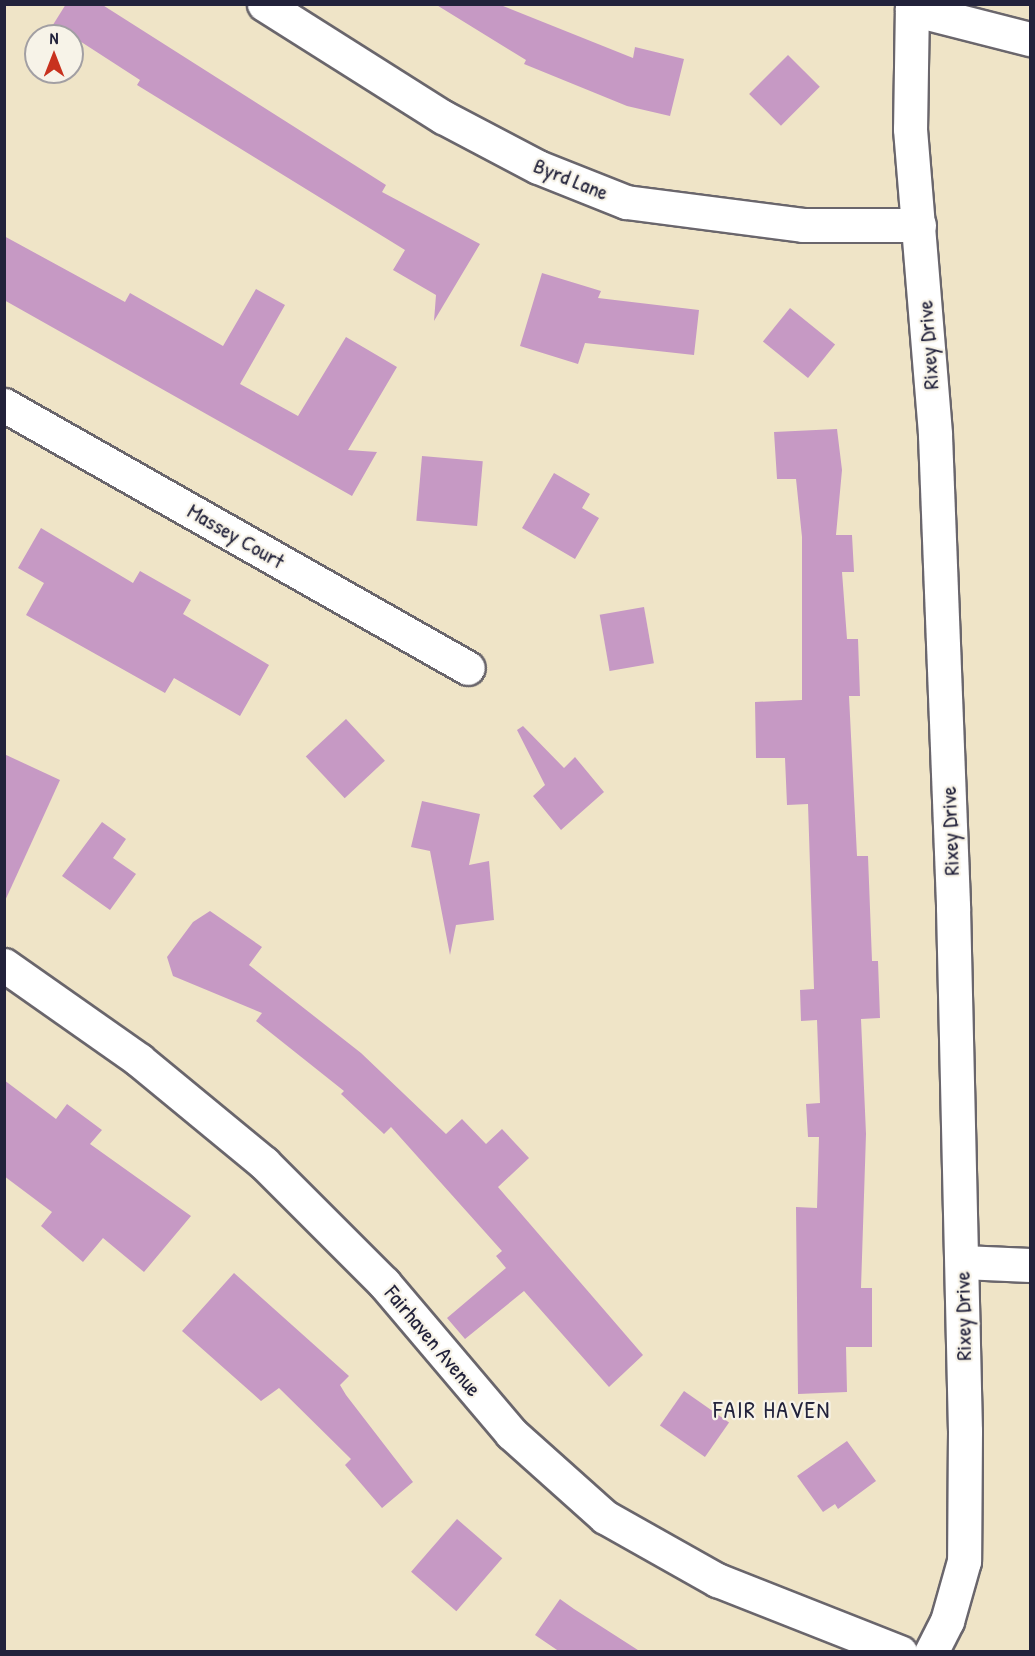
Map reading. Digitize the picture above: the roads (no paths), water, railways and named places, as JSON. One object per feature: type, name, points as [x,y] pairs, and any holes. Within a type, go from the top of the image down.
[{"type":"street","name":"Byrd Lane","points":[[264,4],[443,117],[538,167],[626,202],[803,225],[919,225]]},
{"type":"street","name":"Rixey Drive","points":[[912,7],[910,129],[935,435],[962,1262],[964,1562],[947,1621],[931,1652]]},
{"type":"street","points":[[912,7],[1030,39]]},
{"type":"street","name":"Massey Court","points":[[4,405],[468,668]]},
{"type":"street","name":"Fairhaven Avenue","points":[[4,965],[139,1060],[264,1163],[384,1283],[511,1433],[605,1517],[717,1580],[900,1652]]},
{"type":"street","points":[[962,1262],[1030,1265]]},
{"type":"district","name":"FAIR HAVEN","points":[[772,1410]]}]
